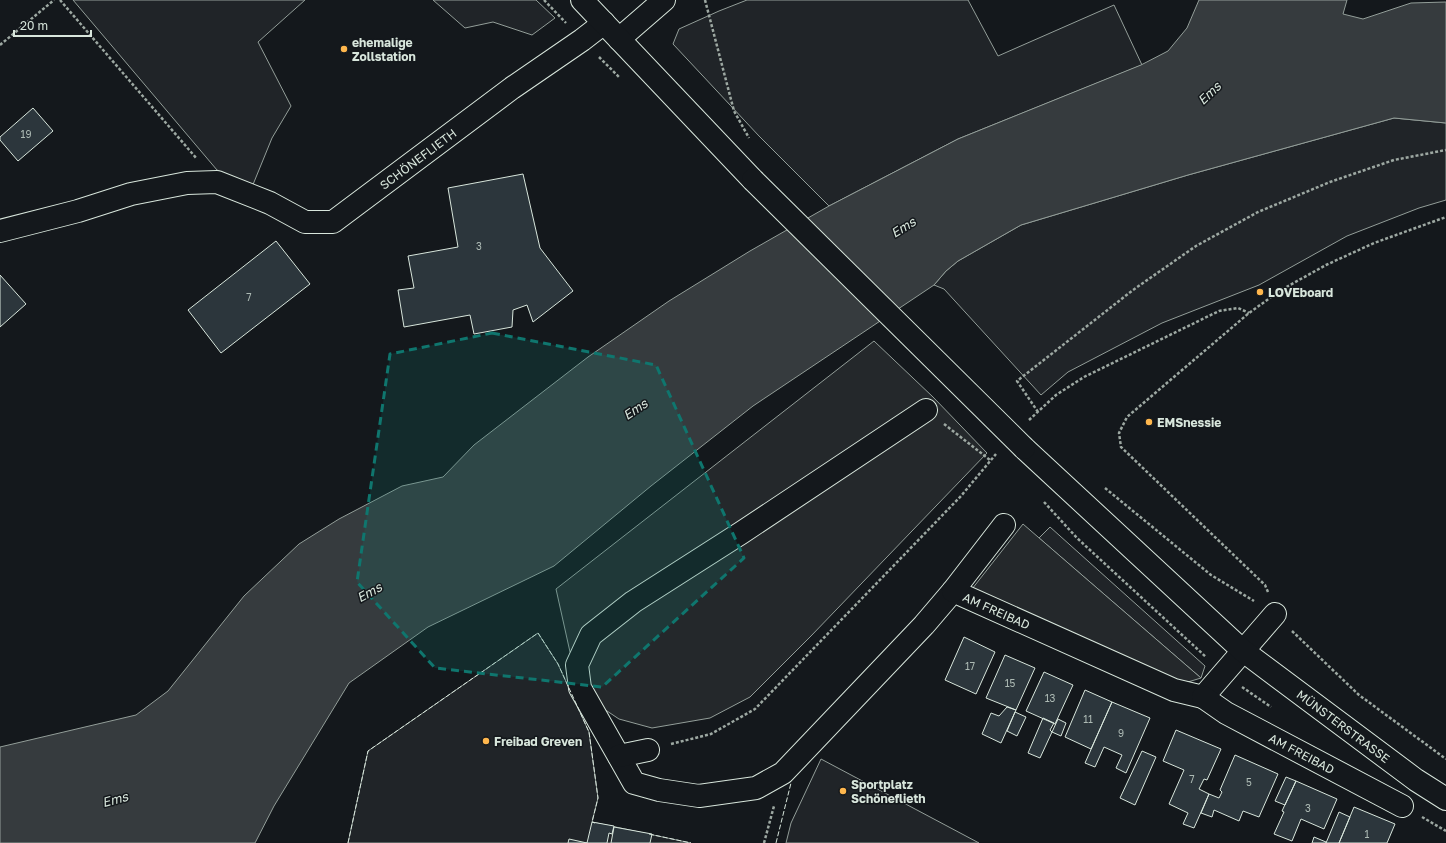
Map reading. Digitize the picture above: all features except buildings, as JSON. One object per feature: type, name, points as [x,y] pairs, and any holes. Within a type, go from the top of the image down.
[{"type":"main road","name":"MÜNSTERSTRASSE","points":[[582,0],[753,180],[1024,448],[1242,650],[1416,780],[1446,798]]},
{"type":"main road","points":[[619,39],[664,0]]},
{"type":"main road","name":"SCHÖNEFLIETH","points":[[217,182],[270,203],[305,222],[333,222],[512,88],[604,23]]},
{"type":"main road","points":[[0,231],[78,211],[131,194],[187,183],[217,182]]},
{"type":"main road","name":"AM FREIBAD","points":[[926,410],[741,533],[633,602],[591,635],[577,665],[580,688],[634,782],[659,790],[698,796],[756,788],[783,773],[924,625],[953,591],[1174,690],[1203,697],[1226,713],[1402,806]]},
{"type":"main road","points":[[953,591],[1004,525]]},
{"type":"main road","points":[[1203,697],[1242,650],[1275,614]]},
{"type":"main road","points":[[619,756],[648,750]]},
{"type":"path","points":[[0,45],[54,0]]},
{"type":"path","points":[[60,0],[217,182]]},
{"type":"path","points":[[705,0],[734,111],[752,144]]},
{"type":"path","points":[[1038,412],[1016,381],[1133,290],[1196,246],[1258,212],[1330,182],[1394,160],[1446,150]]},
{"type":"path","points":[[1275,614],[1265,585],[1121,447],[1119,433],[1127,417],[1249,313],[1281,290],[1326,265],[1374,243],[1446,217]]},
{"type":"path","points":[[1027,422],[1056,395],[1084,377],[1219,311],[1238,308],[1249,313]]},
{"type":"path","points":[[926,410],[990,460]]},
{"type":"path","points":[[648,750],[711,734],[755,709],[961,496],[1000,449]]},
{"type":"path","points":[[1101,484],[1211,575],[1275,614],[1359,695],[1446,759]]},
{"type":"path","points":[[1041,499],[1077,538],[1224,673]]},
{"type":"highlighted area","points":[[492,333],[656,365],[744,558],[602,687],[435,668],[357,582],[390,354]]},
{"type":"shaded area","points":[[73,0],[305,0],[258,42],[291,106],[272,138],[252,187],[217,170]]},
{"type":"shaded area","points":[[433,0],[536,0],[555,18],[532,35],[493,22],[465,28]]},
{"type":"shaded area","points":[[747,0],[968,0],[998,56],[1114,5],[1142,65],[958,139],[829,206],[759,136],[673,44],[679,29]]},
{"type":"shaded area","points":[[1394,118],[1446,123],[1446,200],[1419,208],[1347,236],[1259,285],[1162,323],[1068,372],[1041,395],[944,289],[934,285],[946,271],[958,261],[1021,225],[1188,175]]},
{"type":"shaded area","points":[[874,341],[933,397],[987,453],[811,636],[750,697],[710,718],[652,728],[619,719],[601,707],[570,652],[556,589]]},
{"type":"shaded area","points":[[1023,524],[1201,678],[1178,685],[972,589]]},
{"type":"shaded area","points":[[1050,527],[1205,666],[1201,678],[1039,538]]},
{"type":"shaded area","name":"Freibad Greven","points":[[538,633],[558,664],[589,732],[598,798],[592,822],[691,843],[348,843],[368,751]]},
{"type":"shaded area","name":"Sportplatz Schöneflieth","points":[[821,759],[979,843],[786,843],[791,823]]},
{"type":"water","name":"Ems","points":[[1199,0],[1347,0],[1343,14],[1363,19],[1411,3],[1446,2],[1446,123],[1394,118],[1188,175],[1021,225],[958,261],[946,271],[934,285],[753,406],[651,486],[554,566],[428,627],[349,683],[274,806],[255,843],[0,843],[0,747],[136,715],[168,691],[244,596],[299,544],[339,519],[402,486],[443,477],[474,445],[588,357],[669,301],[750,251],[829,206],[958,139],[1141,65],[1168,51],[1187,28]]},
{"type":"fence","points":[[348,843],[368,751],[538,633],[558,664],[589,732],[598,798],[592,822],[595,823]]},
{"type":"fence","points":[[776,843],[791,783]]},
{"type":"fence","points":[[649,834],[691,843]]},
{"type":"place","name":"ehemalige Zollstation","points":[[344,49]]},
{"type":"place","name":"LOVEboard","points":[[1260,292]]},
{"type":"place","name":"EMSnessie","points":[[1149,422]]},
{"type":"place","name":"Freibad Greven","points":[[486,741]]},
{"type":"place","name":"Sportplatz Schöneflieth","points":[[843,791]]}]
